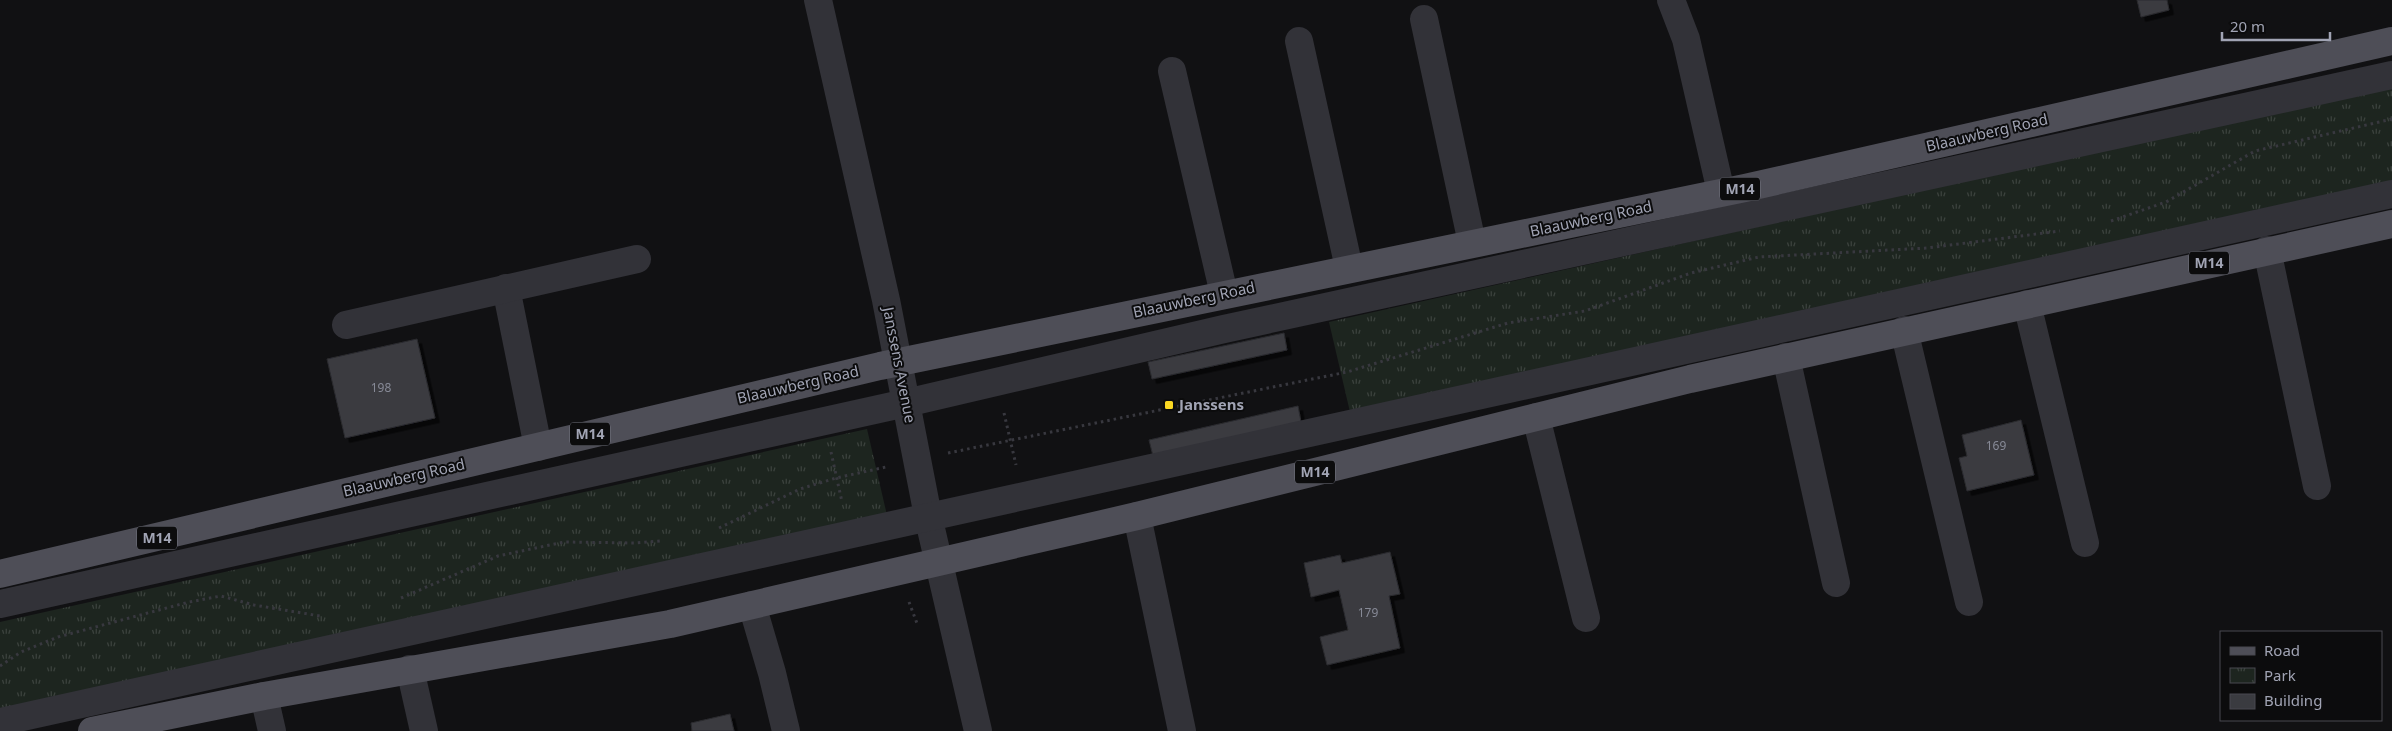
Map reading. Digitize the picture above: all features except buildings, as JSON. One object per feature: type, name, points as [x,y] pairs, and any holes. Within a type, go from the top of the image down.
[{"type":"main road","name":"Blaauwberg Road","points":[[0,574],[899,362],[1721,192],[2392,41]]},
{"type":"main road","name":"M14","points":[[92,731],[264,696],[670,624],[1137,516],[1536,417],[1904,330],[2392,224]]},
{"type":"street","name":"Janssens Avenue","points":[[818,0],[899,362],[938,562],[978,731]]},
{"type":"street","points":[[1671,0],[1686,39],[1721,192]]},
{"type":"street","points":[[1424,19],[1472,243]]},
{"type":"street","points":[[1299,41],[1350,268]]},
{"type":"street","points":[[1172,71],[1224,294]]},
{"type":"street","points":[[0,604],[906,404],[1224,330],[2392,75]]},
{"type":"street","points":[[0,722],[2392,194]]},
{"type":"street","points":[[2267,250],[2316,486]]},
{"type":"street","points":[[346,325],[637,259]]},
{"type":"street","points":[[506,288],[538,446]]},
{"type":"street","points":[[2027,304],[2085,543]]},
{"type":"street","points":[[1904,330],[1969,602]]},
{"type":"street","points":[[1786,358],[1836,583]]},
{"type":"street","points":[[1536,417],[1586,618]]},
{"type":"street","points":[[1137,516],[1182,731]]},
{"type":"street","points":[[752,605],[772,673],[786,731]]},
{"type":"street","points":[[410,669],[424,731]]},
{"type":"street","points":[[264,696],[272,731]]},
{"type":"path","points":[[2106,222],[2166,202],[2255,151],[2392,119]]},
{"type":"path","points":[[958,452],[1347,372],[1508,323],[1585,311],[1691,273],[1759,257],[1927,248],[2068,230]]},
{"type":"path","points":[[1002,405],[1016,468]]},
{"type":"path","points":[[830,443],[842,504]]},
{"type":"path","points":[[717,529],[800,489],[879,468]]},
{"type":"path","points":[[393,600],[498,556],[564,542],[635,543],[664,540]]},
{"type":"path","points":[[0,666],[21,652],[58,637],[189,602],[221,596],[293,612],[317,616],[327,615]]},
{"type":"green space","points":[[2392,86],[2392,183],[1350,412],[1329,322]]},
{"type":"green space","points":[[867,429],[889,524],[0,718],[0,622]]},
{"type":"place","name":"Janssens","points":[[1169,405]]}]
